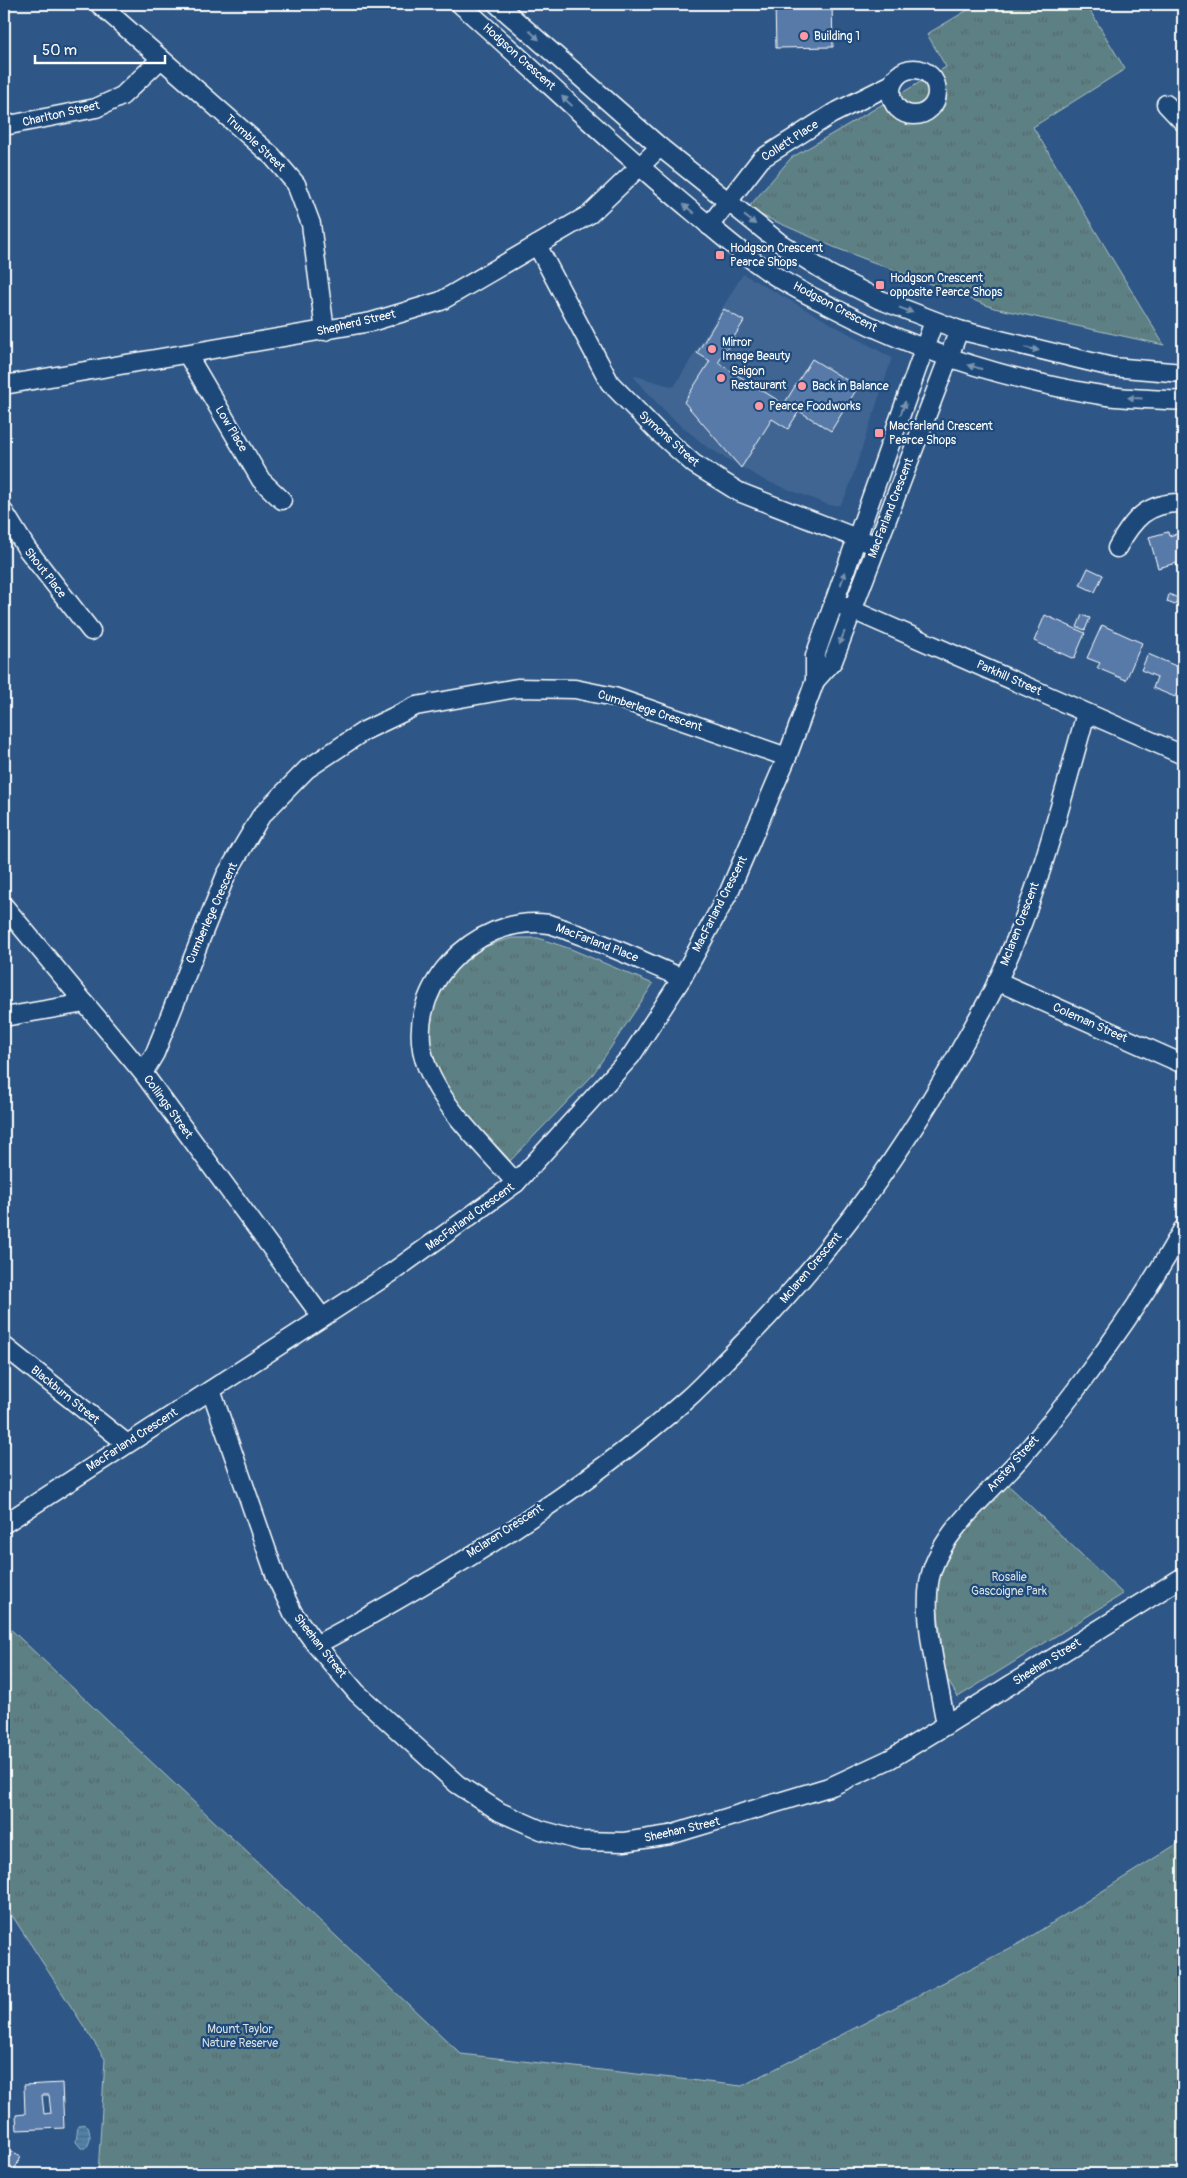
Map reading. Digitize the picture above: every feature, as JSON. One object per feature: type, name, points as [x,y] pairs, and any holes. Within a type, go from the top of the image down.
[{"type":"street","name":"Trumble Street","points":[[99,4],[272,156],[296,184],[311,224],[325,331]]},
{"type":"street","name":"Hodgson Crescent","points":[[460,4],[639,168],[763,269],[864,324],[948,359],[1029,381],[1108,396],[1183,401]]},
{"type":"street","name":"Hodgson Crescent","points":[[497,4],[660,147],[727,202],[780,243],[829,274],[878,299],[959,330],[1112,367],[1183,373]]},
{"type":"street","name":"Charlton Street","points":[[4,126],[96,108],[122,96],[161,59]]},
{"type":"street","name":"Collett Place","points":[[709,226],[760,158],[832,114],[892,84]]},
{"type":"street","points":[[1166,104],[1183,122]]},
{"type":"street","name":"Shepherd Street","points":[[4,385],[325,331],[371,322],[441,301],[590,214],[660,147]]},
{"type":"street","name":"Symons Street","points":[[537,245],[610,383],[659,433],[694,464],[739,492],[877,546]]},
{"type":"street","name":"MacFarland Crescent","points":[[4,1524],[441,1239],[516,1183],[631,1056],[682,978],[729,892],[787,757],[815,681],[815,656],[934,321]]},
{"type":"street","name":"MacFarland Crescent","points":[[815,681],[833,661],[959,330]]},
{"type":"street","name":"Low Place","points":[[186,354],[261,480],[282,500]]},
{"type":"street","points":[[1117,548],[1131,524],[1148,509],[1183,503]]},
{"type":"street","name":"Shout Place","points":[[4,512],[27,549],[91,631]]},
{"type":"street","name":"Parkhill Street","points":[[834,602],[1183,755]]},
{"type":"street","name":"Cumberlege Crescent","points":[[143,1072],[155,1053],[226,875],[261,816],[307,769],[364,731],[416,706],[517,688],[575,689],[614,697],[787,757]]},
{"type":"street","name":"Mclaren Crescent","points":[[316,1645],[400,1599],[502,1535],[601,1468],[688,1398],[776,1311],[860,1208],[923,1114],[998,982],[1030,900],[1063,796],[1086,713]]},
{"type":"street","name":"Collings Street","points":[[4,906],[143,1072],[321,1316]]},
{"type":"street","name":"MacFarland Place","points":[[516,1183],[443,1098],[426,1066],[420,1036],[425,1004],[439,975],[459,952],[487,934],[519,925],[549,924],[588,938],[682,978]]},
{"type":"street","name":"Coleman Street","points":[[998,982],[1183,1064]]},
{"type":"street","points":[[4,1017],[85,1003]]},
{"type":"street","name":"Anstey Street","points":[[946,1725],[928,1614],[929,1582],[941,1551],[964,1518],[1024,1455],[1081,1383],[1126,1319],[1183,1229]]},
{"type":"street","name":"Blackburn Street","points":[[4,1346],[126,1443]]},
{"type":"street","name":"Sheehan Street","points":[[211,1390],[276,1577],[293,1613],[316,1645],[357,1693],[457,1784],[500,1812],[541,1830],[581,1841],[624,1842],[670,1836],[832,1786],[890,1759],[1183,1576]]},
{"type":"shaded area","points":[[743,274],[892,358],[847,493],[840,505],[829,505],[764,480],[707,447],[667,414],[632,375],[674,387]]},
{"type":"shaded area","points":[[83,2124],[88,2126],[90,2134],[90,2140],[86,2148],[81,2148],[76,2142],[78,2126]]},
{"type":"green space","points":[[978,4],[1086,4],[1125,69],[1033,127],[1164,345],[994,308],[836,248],[747,209],[791,158],[946,67],[927,34]]},
{"type":"green space","points":[[512,938],[538,938],[571,949],[653,984],[591,1077],[510,1161],[460,1104],[446,1084],[435,1063],[429,1041],[430,1018],[438,992],[452,971],[478,950]]},
{"type":"green space","name":"Rosalie Gascoigne Park","points":[[1005,1482],[1123,1594],[958,1697],[945,1676],[935,1585],[944,1553]]},
{"type":"green space","name":"Mount Taylor Nature Reserve","points":[[4,1623],[461,2054],[742,2086],[1022,1942],[1183,1840],[1183,2174],[98,2174],[105,2059],[4,1903]]},
{"type":"building","name":"Building 1","points":[[775,4],[832,4],[833,47],[776,48]]},
{"type":"building","points":[[724,309],[744,321],[718,363],[784,404],[812,359],[858,387],[831,431],[799,411],[788,429],[772,419],[741,468],[684,402],[710,361],[697,353]]},
{"type":"building","points":[[1168,532],[1169,536],[1183,532],[1183,566],[1177,568],[1176,563],[1158,568],[1149,537]]},
{"type":"building","points":[[1088,568],[1103,575],[1095,592],[1080,585]]},
{"type":"building","points":[[1169,594],[1178,598],[1175,605],[1167,602]]},
{"type":"building","points":[[1045,615],[1085,633],[1074,659],[1034,641]]},
{"type":"building","points":[[1082,615],[1090,618],[1085,630],[1077,627]]},
{"type":"building","points":[[1102,625],[1142,643],[1126,680],[1097,668],[1100,663],[1087,658]]},
{"type":"building","points":[[1148,654],[1183,669],[1183,678],[1175,697],[1153,688],[1157,677],[1141,670]]},
{"type":"building","points":[[62,2083],[64,2128],[17,2130],[16,2115],[25,2114],[24,2085]],"holes":[[[42,2095],[49,2095],[51,2113],[44,2114]]]},
{"type":"building","points":[[4,2148],[21,2157],[12,2174],[4,2174]]},
{"type":"place","name":"Building 1","points":[[804,36]]},
{"type":"place","name":"Hodgson Crescent Pearce Shops","points":[[720,255]]},
{"type":"place","name":"Hodgson Crescent opposite Pearce Shops","points":[[880,285]]},
{"type":"place","name":"Mirror Image Beauty","points":[[712,349]]},
{"type":"place","name":"Saigon Restaurant","points":[[721,378]]},
{"type":"place","name":"Back in Balance","points":[[802,386]]},
{"type":"place","name":"Pearce Foodworks","points":[[759,406]]},
{"type":"place","name":"Macfarland Crescent Pearce Shops","points":[[879,433]]}]
